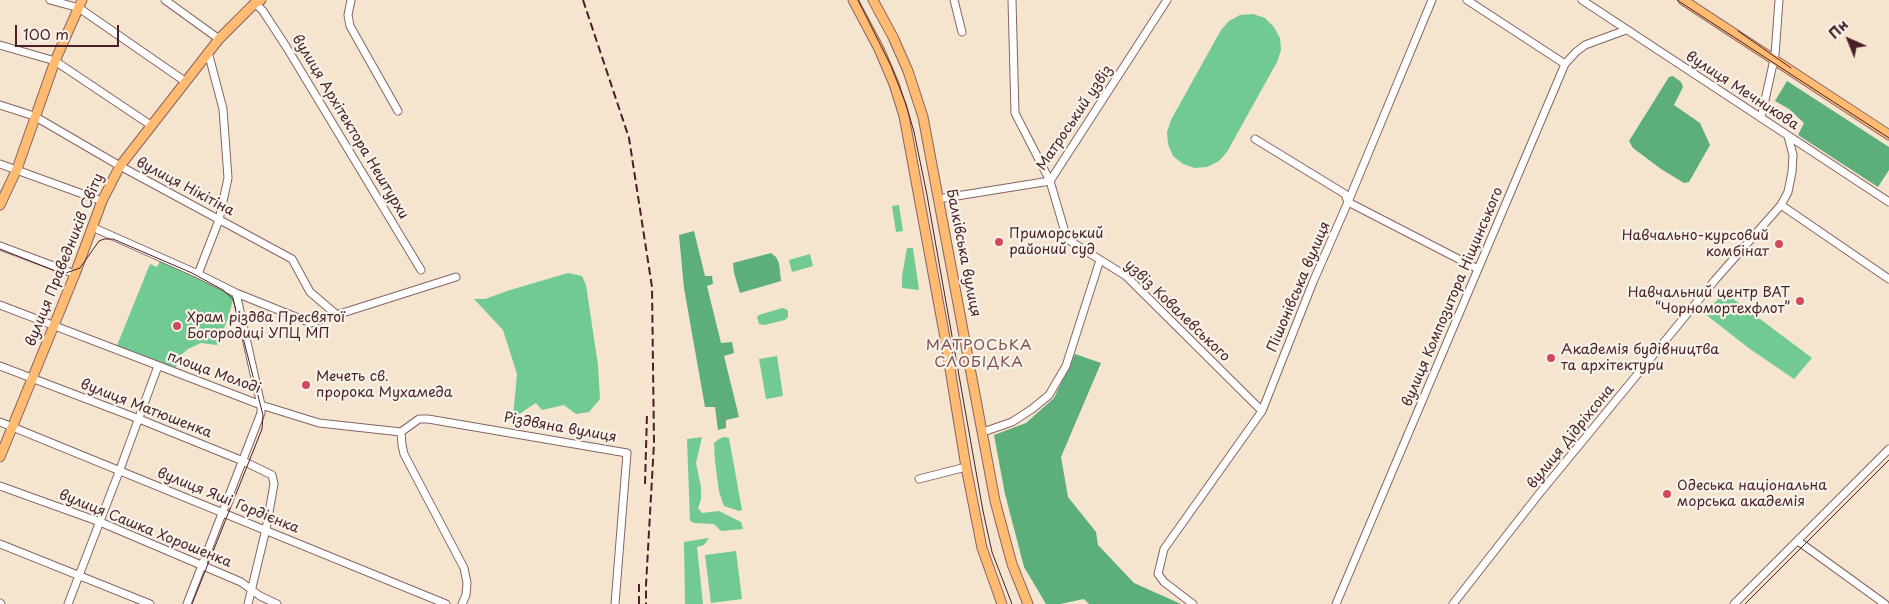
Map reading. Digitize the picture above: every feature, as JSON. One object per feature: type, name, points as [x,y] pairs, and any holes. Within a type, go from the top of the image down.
[{"type":"main road","points":[[853,0],[879,49],[894,84],[904,116],[982,548],[1002,604]]},
{"type":"main road","name":"Балківська вулиця","points":[[873,0],[893,37],[908,71],[923,117],[995,501],[1012,564],[1028,604]]},
{"type":"main road","points":[[1683,0],[1889,135]]},
{"type":"main road","name":"вулиця Праведників Світу","points":[[0,458],[75,274],[102,200],[120,166],[208,52],[256,1]]},
{"type":"main road","points":[[0,205],[17,169],[34,116],[55,61],[80,4]]},
{"type":"street","points":[[50,0],[80,4],[186,82]]},
{"type":"street","points":[[165,0],[219,39]]},
{"type":"street","points":[[352,0],[348,15],[350,26],[398,111]]},
{"type":"street","points":[[954,0],[962,32]]},
{"type":"street","name":"узвіз Ковалевського","points":[[1012,0],[1015,113],[1050,181],[1067,239],[1126,276],[1262,411]]},
{"type":"street","name":"Матроський узвіз","points":[[938,199],[1050,181],[1167,0]]},
{"type":"street","name":"Пішонівська вулиця","points":[[1193,604],[1164,582],[1158,574],[1158,566],[1164,549],[1262,411],[1313,282],[1432,0]]},
{"type":"street","points":[[1467,0],[1565,64]]},
{"type":"street","name":"вулиця Мечникова","points":[[1582,0],[1889,202]]},
{"type":"street","points":[[1760,118],[1774,59],[1779,0]]},
{"type":"street","name":"вулиця Архітектора Нештурхи","points":[[256,1],[287,48],[421,270]]},
{"type":"street","name":"вулиця Композитора Ніщинського","points":[[1336,604],[1565,64],[1585,45],[1626,30]]},
{"type":"street","points":[[0,45],[55,61],[152,126]]},
{"type":"street","points":[[198,274],[219,220],[228,178],[223,109],[208,52]]},
{"type":"street","name":"вулиця Нікітіна","points":[[0,105],[34,116],[120,166],[292,259],[310,292],[337,315]]},
{"type":"street","name":"вулиця Дідріхсона","points":[[1453,604],[1540,494],[1715,280],[1781,205],[1788,192],[1792,172],[1793,156],[1788,136]]},
{"type":"street","points":[[1255,139],[1345,194],[1348,202],[1478,269]]},
{"type":"street","points":[[0,164],[102,200]]},
{"type":"street","points":[[1781,205],[1889,279]]},
{"type":"street","points":[[92,227],[236,293],[311,323],[456,277]]},
{"type":"street","points":[[0,246],[75,274]]},
{"type":"street","points":[[983,432],[1012,422],[1050,395],[1066,366],[1100,260]]},
{"type":"street","name":"площа Молоді","points":[[236,293],[261,405]]},
{"type":"street","name":"площа Молоді","points":[[0,305],[261,405]]},
{"type":"street","name":"вулиця Матюшенка","points":[[0,366],[139,419],[269,472],[274,478],[274,484],[266,529]]},
{"type":"street","points":[[68,604],[158,366]]},
{"type":"street","points":[[187,604],[261,413],[261,405],[319,423],[401,432],[404,454],[464,568],[467,583],[466,595],[462,604]]},
{"type":"street","name":"Різдвяна вулиця","points":[[401,432],[419,419],[428,419],[627,453],[615,604]]},
{"type":"street","name":"вулиця Яші Гордієнка","points":[[0,422],[446,604]]},
{"type":"street","points":[[1734,604],[1889,449]]},
{"type":"street","points":[[920,479],[966,467]]},
{"type":"street","name":"вулиця Сашка Хорошенка","points":[[0,486],[100,522],[241,582],[260,596],[277,604]]},
{"type":"street","points":[[248,604],[266,529]]},
{"type":"street","points":[[1798,540],[1885,604]]},
{"type":"street","points":[[0,544],[150,604]]},
{"type":"green space","points":[[1253,14],[1265,18],[1274,27],[1280,38],[1281,50],[1277,62],[1227,152],[1219,161],[1207,167],[1195,168],[1183,164],[1173,156],[1168,144],[1167,132],[1171,120],[1221,30],[1229,21],[1240,15]]},
{"type":"green space","points":[[1673,76],[1681,82],[1683,87],[1674,105],[1700,123],[1710,145],[1689,182],[1684,183],[1633,148],[1629,141],[1669,77]]},
{"type":"green space","points":[[1787,81],[1889,147],[1889,170],[1878,187],[1798,135],[1804,123],[1789,109],[1775,101]]},
{"type":"green space","points":[[899,205],[903,231],[896,232],[892,206]]},
{"type":"green space","points":[[694,231],[705,276],[712,276],[713,284],[707,286],[721,343],[732,342],[734,353],[724,356],[739,417],[726,420],[726,428],[718,430],[715,407],[705,407],[684,288],[679,235]]},
{"type":"green space","points":[[907,248],[913,248],[919,290],[902,288]]},
{"type":"green space","points":[[771,253],[779,263],[781,281],[740,293],[733,263]]},
{"type":"green space","points":[[810,254],[813,266],[792,272],[789,260]]},
{"type":"green space","points":[[161,259],[234,295],[229,316],[217,345],[201,343],[188,349],[181,355],[174,372],[116,348],[150,264],[157,267]]},
{"type":"green space","points":[[568,273],[582,276],[586,285],[598,365],[600,399],[589,412],[576,414],[564,405],[542,410],[536,403],[513,418],[517,374],[503,330],[474,299],[485,299]]},
{"type":"green space","points":[[1724,292],[1812,358],[1794,379],[1750,349],[1705,314]]},
{"type":"green space","points":[[782,308],[788,311],[788,317],[785,320],[764,325],[759,324],[757,317],[759,315]]},
{"type":"green space","points":[[1075,354],[1101,363],[1061,457],[1068,497],[1096,532],[1098,545],[1134,583],[1181,604],[1089,604],[1084,599],[1060,604],[1046,604],[1024,567],[1005,494],[994,435],[1026,423],[1054,398]]},
{"type":"green space","points":[[777,356],[783,396],[766,399],[759,359]]},
{"type":"green space","points":[[702,437],[696,463],[701,487],[701,499],[698,508],[702,513],[719,511],[741,522],[743,529],[721,531],[714,524],[690,521],[687,439]]},
{"type":"green space","points":[[724,437],[729,438],[742,510],[739,511],[724,506],[719,492],[714,443]]},
{"type":"green space","points":[[709,538],[704,545],[697,547],[703,604],[685,604],[684,542]]},
{"type":"green space","points":[[736,551],[742,599],[711,603],[705,555]]},
{"type":"tram line","points":[[858,0],[891,66],[906,104],[914,132],[927,195],[983,511],[992,552],[1012,604]]},
{"type":"tram line","points":[[1677,0],[1889,138]]},
{"type":"tram line","points":[[1738,31],[1791,68]]},
{"type":"tram line","points":[[0,249],[63,274],[80,268],[99,241],[113,239],[192,273],[223,290],[233,299],[263,415],[262,429],[192,604]]},
{"type":"tram line","points":[[1745,604],[1889,460]]},
{"type":"railway","points":[[583,0],[629,138],[652,287],[654,443],[646,604]]},
{"type":"railway","points":[[645,484],[647,414]]},
{"type":"railway","points":[[639,583],[639,604]]},
{"type":"place","name":"Приморський районий суд","points":[[999,242]]},
{"type":"place","name":"Навчально-курсовий комбінат","points":[[1779,244]]},
{"type":"place","name":"Навчальний центр ВАТ “Чорномортехфлот”","points":[[1800,301]]},
{"type":"place","name":"Храм різдва Пресвятої Богородиці УПЦ МП","points":[[177,326]]},
{"type":"place","name":"Академія будівництва та архітектури","points":[[1551,358]]},
{"type":"place","name":"Мечеть св. пророка Мухамеда","points":[[306,385]]},
{"type":"place","name":"Одеська національна морська академія","points":[[1667,494]]},
{"type":"district","name":"МАТРОСЬКА СЛОБІДКА","points":[[979,354]]}]
